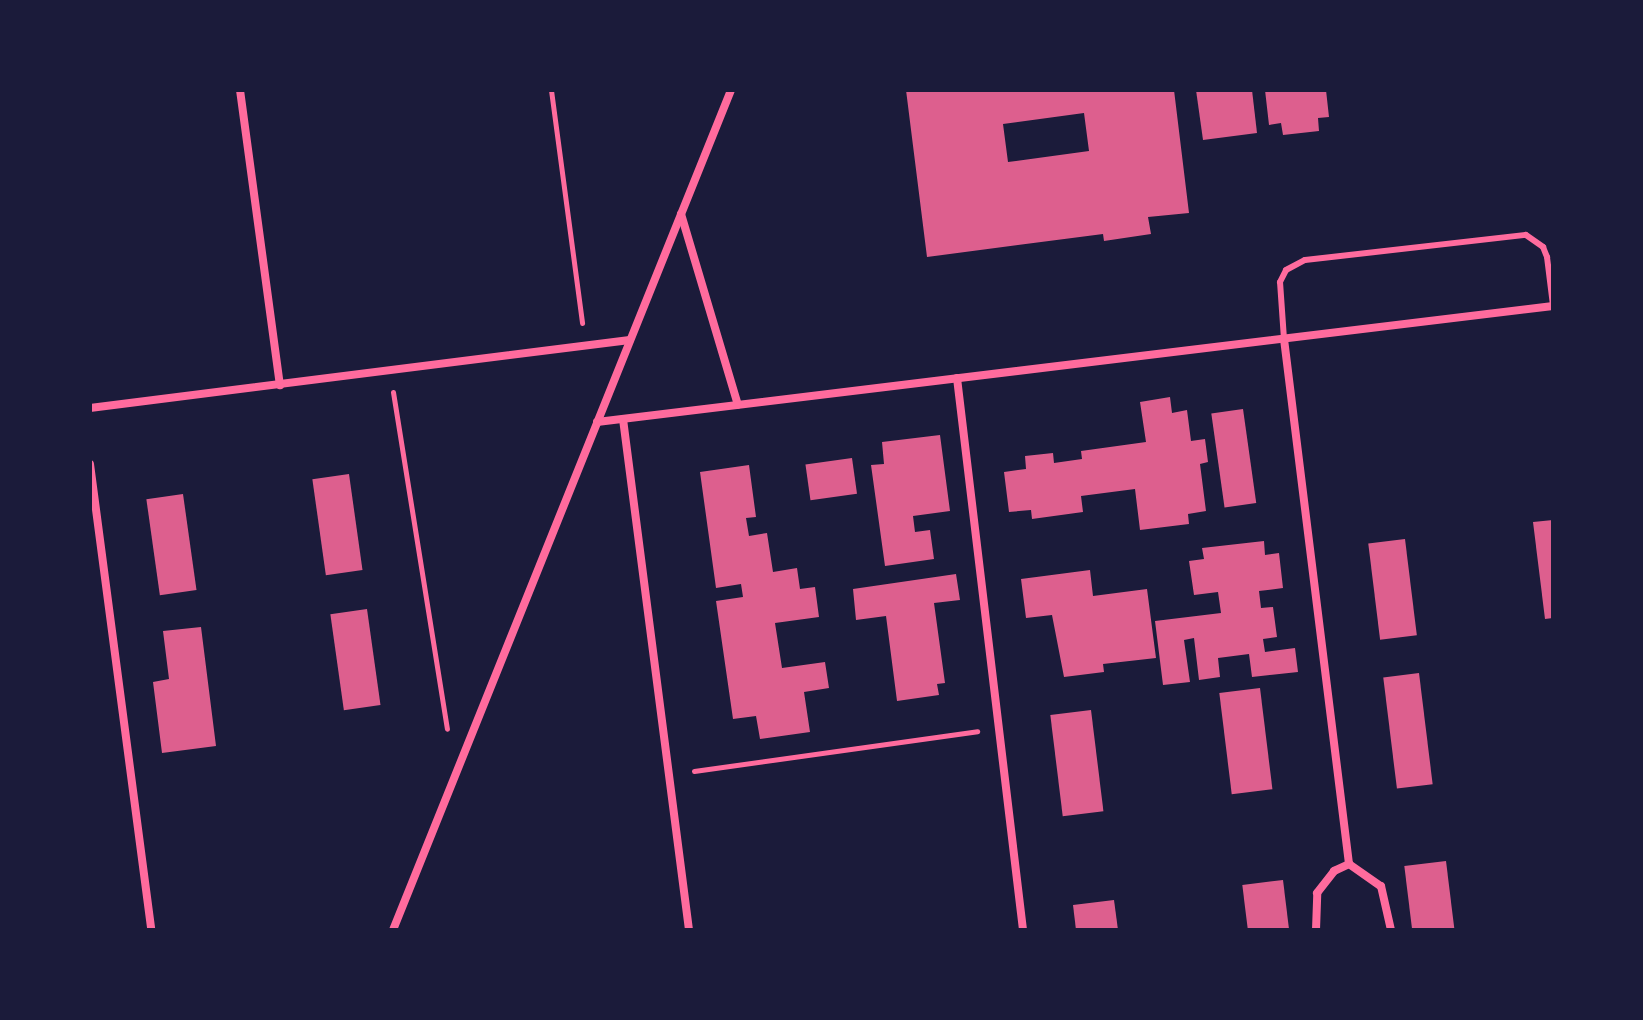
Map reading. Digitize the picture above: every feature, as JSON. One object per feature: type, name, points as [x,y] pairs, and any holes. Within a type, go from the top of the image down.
[{"type":"street","points":[[240,90],[280,385]]},
{"type":"street","points":[[393,930],[731,90]]},
{"type":"street","points":[[681,214],[738,405]]},
{"type":"street","points":[[597,422],[1553,306]]},
{"type":"street","points":[[1284,339],[1349,864],[1381,886],[1391,930]]},
{"type":"street","points":[[90,408],[630,340]]},
{"type":"street","points":[[957,378],[1023,930]]},
{"type":"street","points":[[623,419],[689,930]]},
{"type":"street","points":[[90,464],[151,930]]},
{"type":"street","points":[[1316,930],[1317,893],[1334,871],[1349,864]]},
{"type":"lane","points":[[1284,339],[1280,282],[1295,264],[1501,235],[1526,235],[1543,247],[1553,306]]},
{"type":"path","points":[[551,90],[586,346]]},
{"type":"path","points":[[390,371],[454,777]]},
{"type":"path","points":[[669,774],[998,728]]},
{"type":"building","points":[[906,90],[1174,90],[1189,213],[1148,217],[1151,234],[1104,241],[1103,234],[927,257]],"holes":[[[1084,113],[1089,151],[1008,162],[1003,124]]]},
{"type":"building","points":[[1196,90],[1252,90],[1257,133],[1203,140]]},
{"type":"building","points":[[1265,90],[1326,90],[1329,117],[1318,118],[1319,131],[1283,135],[1281,123],[1269,125]]},
{"type":"building","points":[[1170,397],[1172,413],[1187,410],[1191,441],[1205,439],[1208,462],[1200,464],[1206,511],[1188,514],[1189,524],[1140,530],[1135,489],[1081,496],[1083,512],[1032,519],[1031,510],[1009,512],[1004,472],[1026,469],[1025,456],[1053,453],[1054,463],[1082,459],[1081,451],[1146,442],[1140,402]]},
{"type":"building","points":[[1243,409],[1256,503],[1225,508],[1211,413]]},
{"type":"building","points":[[940,435],[950,511],[913,516],[915,532],[930,530],[934,559],[885,566],[871,465],[884,464],[882,442]]},
{"type":"building","points":[[852,458],[857,494],[810,500],[805,465]]},
{"type":"building","points":[[749,465],[756,517],[746,518],[749,536],[767,533],[773,572],[797,568],[800,589],[815,587],[819,617],[775,623],[782,668],[825,662],[829,688],[804,692],[810,732],[760,739],[756,716],[733,719],[716,601],[743,597],[741,584],[716,588],[700,472]]},
{"type":"building","points":[[349,474],[362,570],[326,575],[312,479]]},
{"type":"building","points":[[183,494],[196,590],[160,595],[146,499]]},
{"type":"building","points":[[1553,520],[1553,618],[1545,619],[1533,522]]},
{"type":"building","points":[[1405,539],[1417,635],[1380,640],[1368,544]]},
{"type":"building","points":[[1264,541],[1265,555],[1279,553],[1283,588],[1259,591],[1261,608],[1273,607],[1277,637],[1263,639],[1265,652],[1295,648],[1298,672],[1252,677],[1249,654],[1218,658],[1220,677],[1199,680],[1194,638],[1184,640],[1190,682],[1163,685],[1155,621],[1221,613],[1218,592],[1194,595],[1189,561],[1204,559],[1202,548]]},
{"type":"building","points":[[1090,570],[1093,596],[1147,589],[1156,658],[1103,664],[1104,672],[1064,677],[1052,615],[1026,618],[1021,579]]},
{"type":"building","points":[[956,574],[960,600],[934,603],[945,683],[937,684],[939,695],[897,701],[886,616],[856,620],[853,589]]},
{"type":"building","points":[[367,609],[380,705],[344,710],[330,614]]},
{"type":"building","points":[[201,627],[216,746],[162,753],[153,682],[169,679],[163,631]]},
{"type":"building","points":[[1419,673],[1433,784],[1397,789],[1383,677]]},
{"type":"building","points":[[1260,688],[1272,789],[1232,794],[1219,693]]},
{"type":"building","points":[[1091,710],[1103,811],[1063,816],[1050,715]]},
{"type":"building","points":[[1446,861],[1454,929],[1412,930],[1404,866]]},
{"type":"building","points":[[1283,880],[1289,930],[1248,930],[1242,885]]},
{"type":"building","points":[[1114,900],[1118,930],[1076,930],[1073,905]]}]
